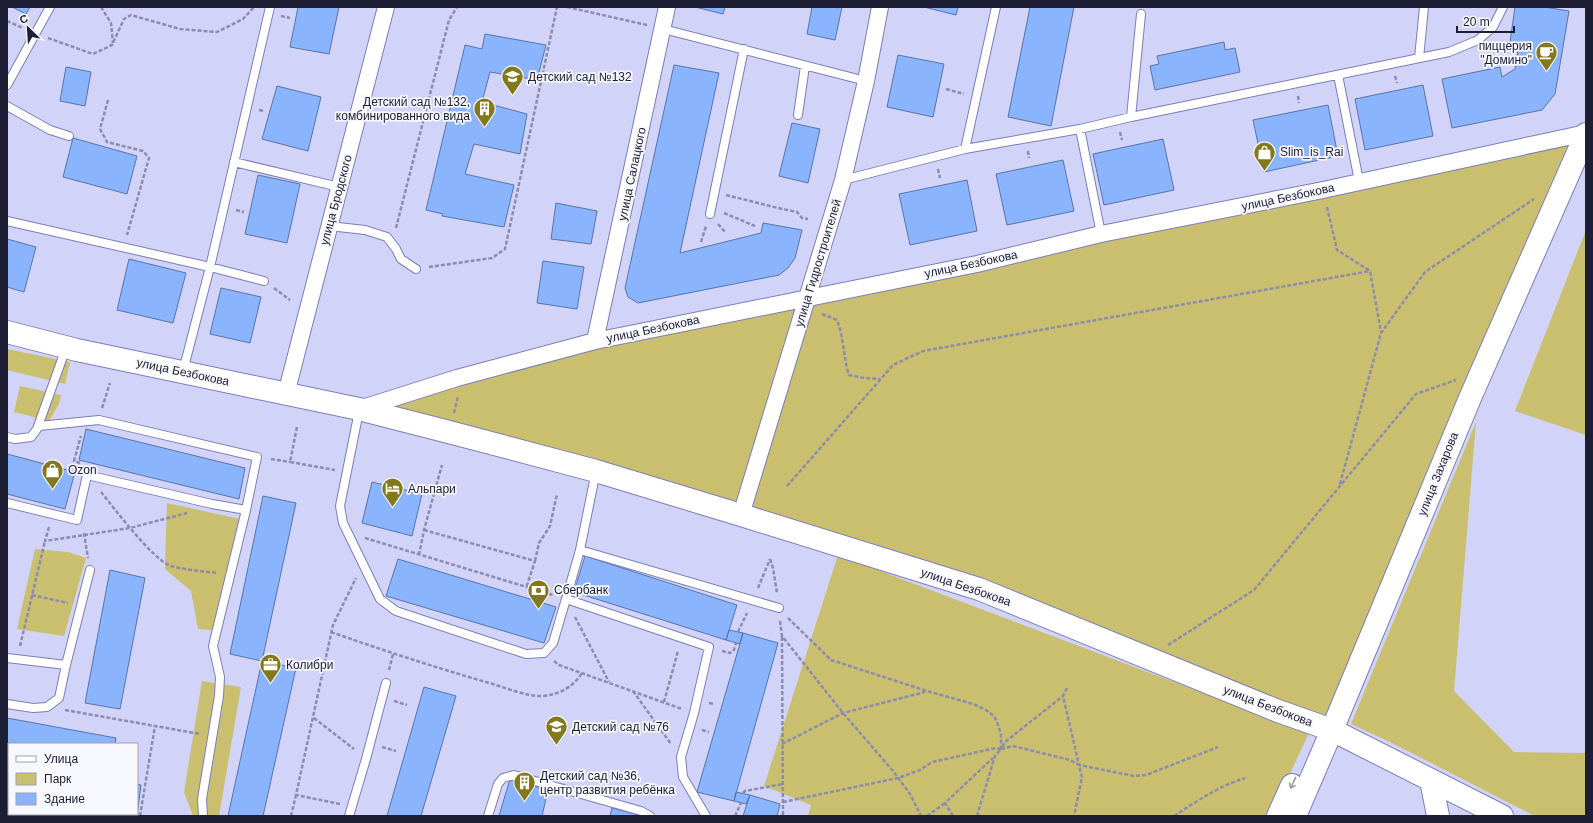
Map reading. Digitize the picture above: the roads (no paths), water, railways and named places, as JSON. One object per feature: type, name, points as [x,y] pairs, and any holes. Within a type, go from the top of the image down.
[{"type":"street","name":"улица Бродского","points":[[286,394],[386,7]]},
{"type":"street","name":"улица Салацкого","points":[[595,341],[667,7]]},
{"type":"street","name":"улица Гидростроителей","points":[[741,515],[808,297],[842,180],[866,81],[880,7]]},
{"type":"street","name":"улица Безбокова","points":[[359,409],[457,378],[595,341],[970,265],[1101,234],[1316,191],[1586,134]]},
{"type":"street","name":"улица Захарова","points":[[1295,816],[1470,398],[1586,134]]},
{"type":"street","name":"улица Безбокова","points":[[7,332],[67,347],[359,409],[596,471],[979,589],[1278,711],[1332,730],[1502,816]]},
{"type":"street","points":[[1278,816],[1303,762],[1332,730]]},
{"type":"street","points":[[1431,780],[1438,816]]},
{"type":"lane","points":[[7,85],[50,7]]},
{"type":"lane","points":[[183,371],[210,266],[270,7]]},
{"type":"lane","points":[[965,149],[996,7]]},
{"type":"lane","points":[[1419,58],[1424,7]]},
{"type":"lane","points":[[842,180],[965,149],[1080,129],[1131,117],[1449,52],[1478,40],[1493,27],[1503,7]]},
{"type":"lane","points":[[1131,117],[1141,14]]},
{"type":"lane","points":[[663,29],[866,81]]},
{"type":"lane","points":[[711,211],[744,49]]},
{"type":"lane","points":[[798,115],[805,66]]},
{"type":"lane","points":[[1338,75],[1359,181]]},
{"type":"lane","points":[[7,106],[50,130],[68,136]]},
{"type":"lane","points":[[1080,129],[1101,234]]},
{"type":"lane","points":[[234,162],[339,187]]},
{"type":"lane","points":[[7,221],[210,266],[264,281]]},
{"type":"lane","points":[[329,226],[365,230],[387,237],[401,259],[416,269]]},
{"type":"lane","points":[[7,437],[15,439],[31,437],[39,426],[67,347]]},
{"type":"lane","points":[[359,409],[340,506],[343,523],[380,599],[396,611],[526,654],[544,653],[553,643],[580,550],[596,471]]},
{"type":"lane","points":[[39,426],[99,420],[257,457],[246,510],[213,646],[220,678],[219,696],[202,799],[203,816]]},
{"type":"lane","points":[[7,503],[77,520],[87,475],[216,505],[246,510]]},
{"type":"lane","points":[[580,550],[779,609]]},
{"type":"lane","points":[[7,704],[33,708],[46,707],[59,698],[90,570]]},
{"type":"lane","points":[[566,599],[709,647],[694,713],[681,757],[683,776],[706,816]]},
{"type":"lane","points":[[7,658],[66,665]]},
{"type":"lane","points":[[349,816],[366,759],[386,682]]},
{"type":"lane","points":[[488,816],[498,784],[503,778],[514,775],[641,811],[650,816]]},
{"type":"place","name":"пиццерия \"Домино\"","points":[[1547,72]]},
{"type":"place","name":"Детский сад №132","points":[[512,96]]},
{"type":"place","name":"Детский сад №132, комбинированного вида","points":[[485,128]]},
{"type":"place","name":"Slim_is_Rai","points":[[1264,172]]},
{"type":"place","name":"Ozon","points":[[53,490]]},
{"type":"place","name":"Альпари","points":[[392,508]]},
{"type":"place","name":"Сбербанк","points":[[538,610]]},
{"type":"place","name":"Колибри","points":[[271,684]]},
{"type":"place","name":"Детский сад №76","points":[[557,746]]},
{"type":"place","name":"Детский сад №36, центр развития ребёнка","points":[[524,802]]}]
